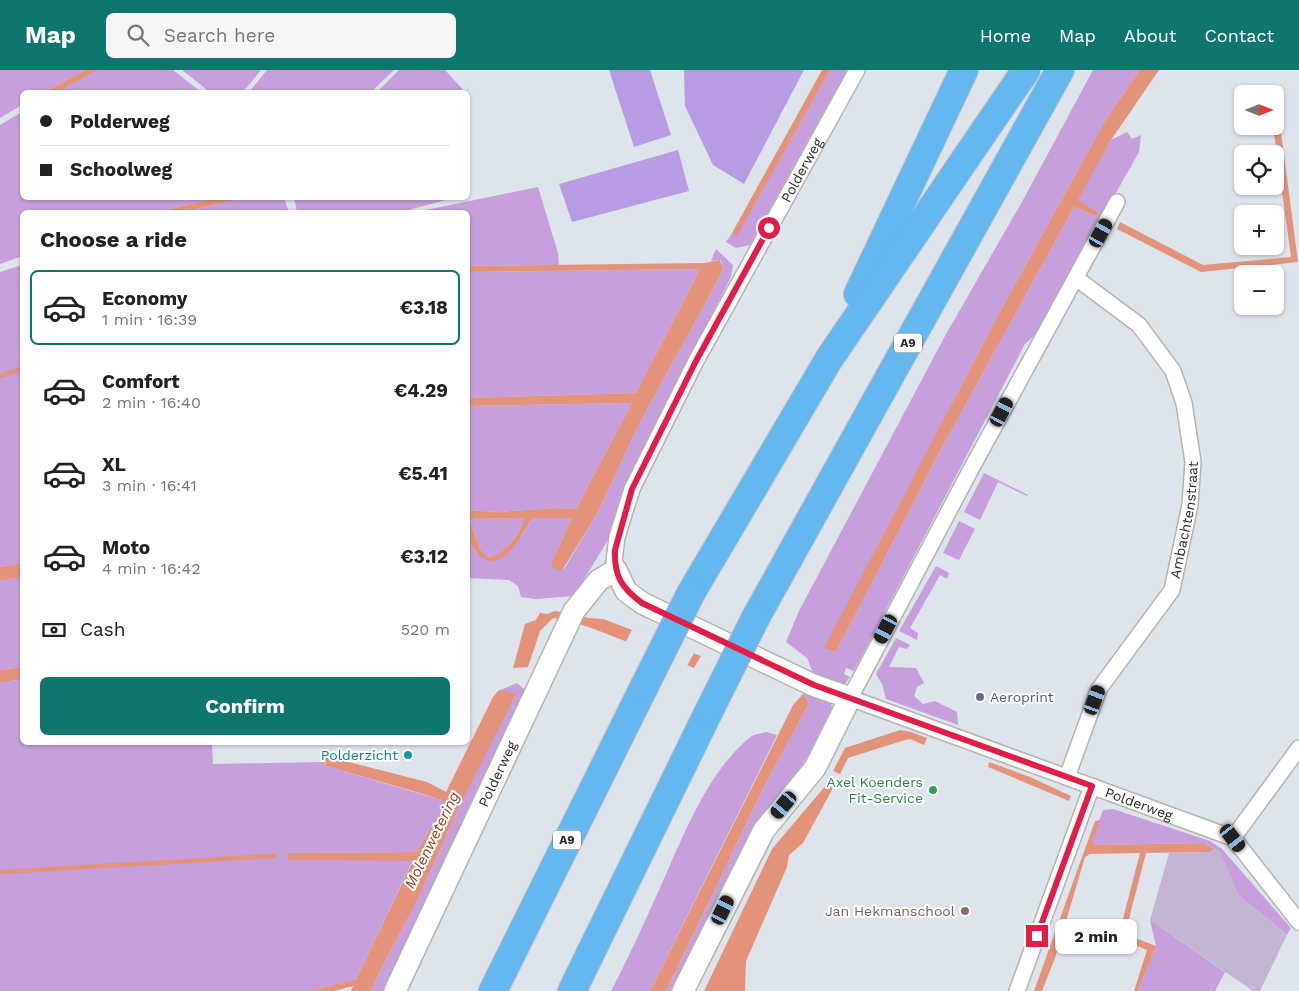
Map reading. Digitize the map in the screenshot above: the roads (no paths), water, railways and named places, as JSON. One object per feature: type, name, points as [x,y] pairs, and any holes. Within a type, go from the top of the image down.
[{"type":"highway","name":"A9","points":[[829,359],[897,209],[964,70]]},
{"type":"highway","name":"A9","points":[[493,991],[692,593],[829,359],[1026,70]]},
{"type":"highway","name":"A9","points":[[572,991],[756,617],[1060,70]]},
{"type":"street","name":"Polderweg","points":[[857,70],[696,361],[632,489],[616,544],[616,570],[626,591],[642,603],[814,685],[1233,838]]},
{"type":"street","points":[[683,991],[764,830],[815,768],[850,698],[1117,202]]},
{"type":"street","name":"Ambachtenstraat","points":[[1067,777],[1099,689],[1172,590],[1190,505],[1193,462],[1184,403],[1173,371],[1139,325],[1076,278]]},
{"type":"street","name":"Polderweg","points":[[395,991],[574,611],[599,580],[616,570]]},
{"type":"street","points":[[1299,748],[1233,838],[1299,922]]},
{"type":"street","points":[[1017,991],[1092,786]]},
{"type":"water","points":[[85,70],[98,70],[62,90],[49,90]]},
{"type":"water","points":[[822,70],[830,70],[737,236],[732,233]]},
{"type":"water","points":[[1140,70],[1159,70],[1111,140],[1078,200],[1099,213],[1096,216],[1074,207],[938,455],[836,652],[824,648],[1002,308],[1106,119]]},
{"type":"water","points":[[1274,135],[1281,135],[1283,145],[1276,145]]},
{"type":"water","points":[[1284,155],[1298,262],[1269,265],[1234,265],[1234,269],[1201,272],[1117,229],[1120,222],[1203,265],[1291,257],[1284,205]]},
{"type":"water","points":[[206,200],[236,200],[191,210],[168,210]]},
{"type":"water","points":[[720,260],[723,268],[638,426],[597,514],[560,571],[550,566],[572,518],[532,518],[508,553],[492,561],[482,558],[470,541],[470,522],[470,510],[498,512],[558,508],[576,509],[632,403],[470,406],[470,398],[636,393],[700,269],[470,272],[470,266],[704,263]],"holes":[[[525,518],[511,543],[500,553],[487,557],[480,548],[470,522],[471,519]]]},
{"type":"water","points":[[20,563],[20,577],[0,581],[0,567]]},
{"type":"water","points":[[555,611],[603,619],[701,656],[694,668],[589,627],[553,618],[540,631],[528,667],[513,668],[525,624],[536,620],[540,613],[547,614]]},
{"type":"water","points":[[20,667],[20,679],[0,683],[0,670]]},
{"type":"water","name":"Molenwetering","points":[[502,690],[516,694],[458,809],[417,901],[371,991],[351,991],[353,986],[334,991],[311,991],[356,979],[413,861],[287,860],[288,853],[416,852],[445,805],[441,800],[326,766],[325,756],[427,782],[446,792],[493,697],[498,691]]},
{"type":"water","points":[[803,694],[809,703],[762,791],[666,991],[650,991],[793,705]]},
{"type":"water","points":[[900,730],[927,738],[924,745],[910,739],[905,740],[848,758],[840,774],[833,771],[845,748]]},
{"type":"water","points":[[989,762],[1030,777],[1071,796],[1069,801],[988,767]]},
{"type":"water","points":[[827,784],[833,788],[803,843],[789,855],[787,867],[746,961],[745,991],[704,991],[772,849]]},
{"type":"water","points":[[1100,820],[1093,840],[1094,845],[1204,843],[1214,849],[1210,852],[1146,853],[1125,934],[1156,946],[1138,991],[1134,991],[1147,950],[1118,938],[1140,853],[1090,854],[1085,857],[1055,958],[1042,991],[1034,991],[1095,821]]},
{"type":"waterway","points":[[0,376],[20,370]]},
{"type":"waterway","points":[[0,872],[275,856]]},
{"type":"place","name":"Aeroprint","points":[[980,697]]},
{"type":"place","name":"Polderzicht","points":[[408,755]]},
{"type":"place","name":"Axel Koenders Fit-Service","points":[[933,790]]},
{"type":"place","name":"Jan Hekmanschool","points":[[965,911]]}]
